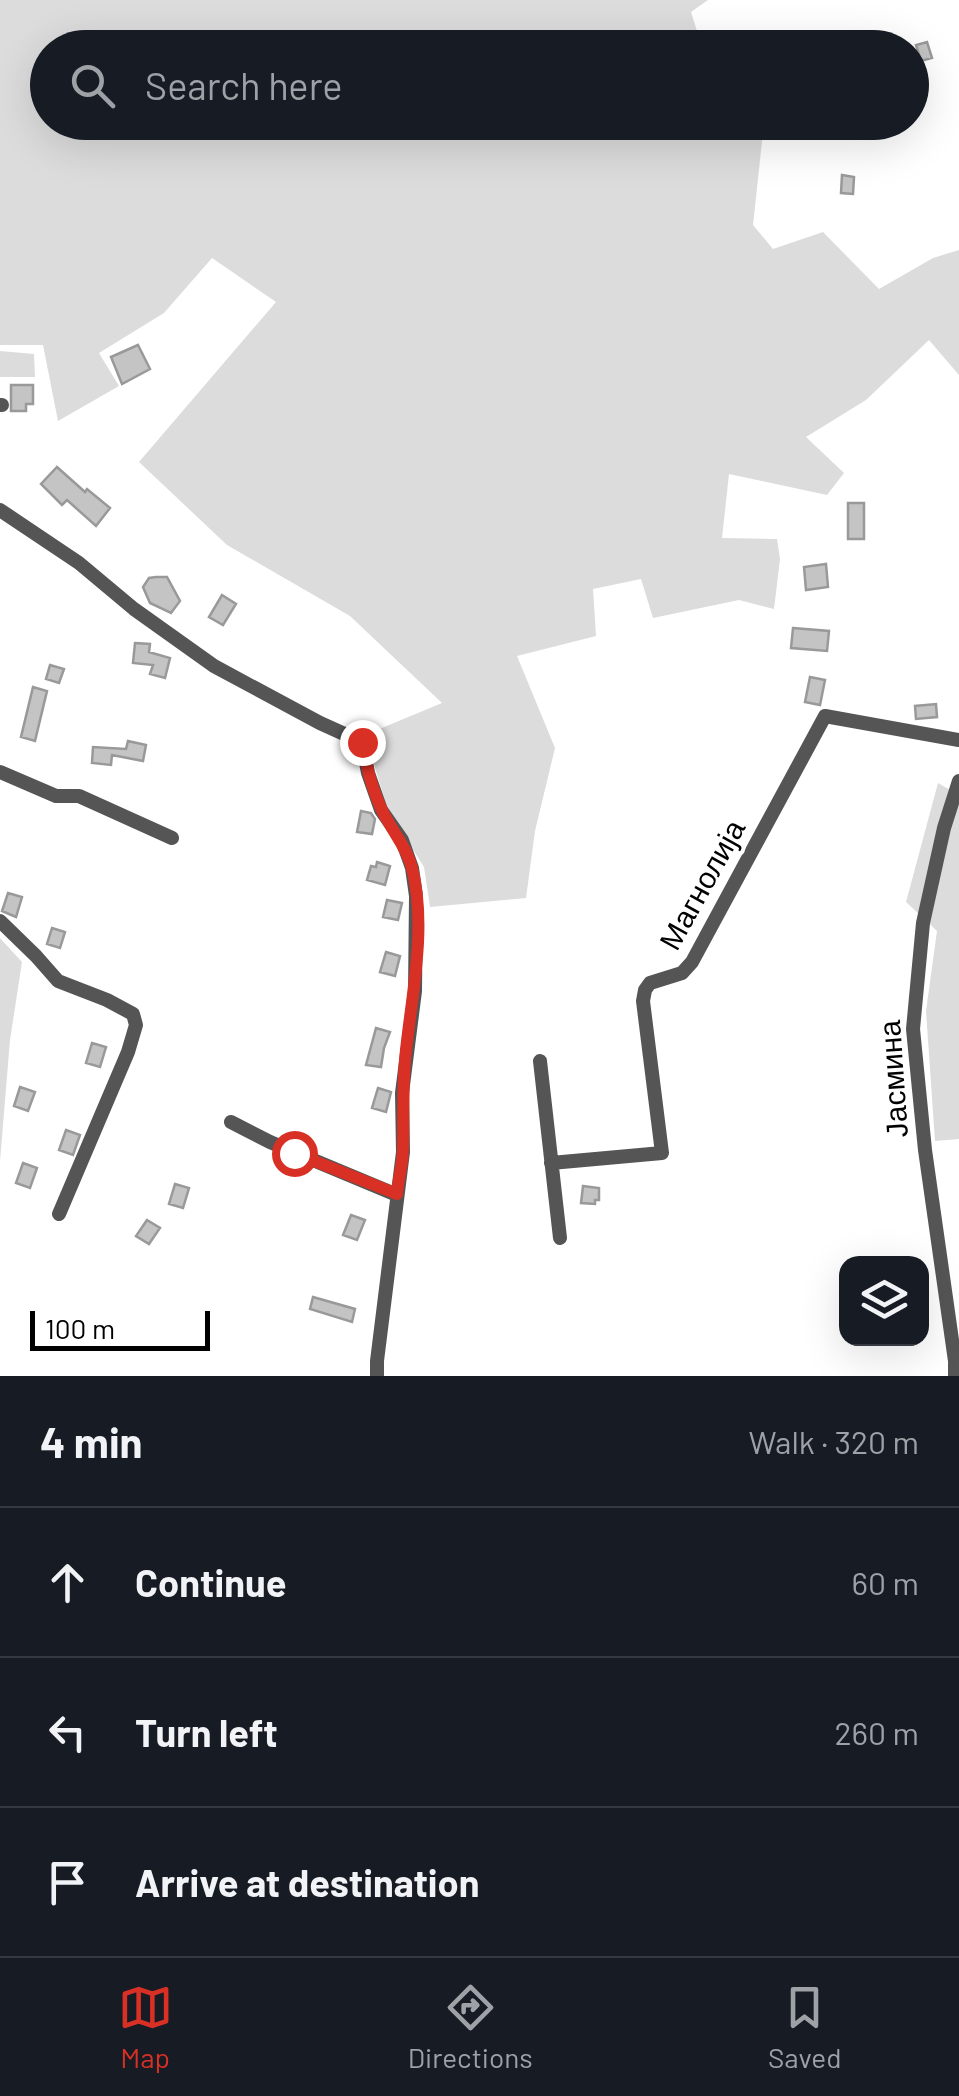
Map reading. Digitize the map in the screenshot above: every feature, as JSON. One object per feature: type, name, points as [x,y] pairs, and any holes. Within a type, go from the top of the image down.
[{"type":"street","points":[[0,510],[80,563],[134,609],[214,666],[362,742],[381,810],[402,840],[412,868],[416,896],[415,990],[403,1078],[403,1152],[377,1376]]},
{"type":"street","name":"Магнолија","points":[[551,1162],[662,1152],[645,990],[650,983],[682,973],[692,962],[825,716],[959,740]]},
{"type":"street","points":[[0,772],[56,796],[79,796],[172,838]]},
{"type":"street","name":"Јасмина","points":[[955,1376],[913,1029],[923,923],[959,781]]},
{"type":"street","points":[[0,921],[58,981],[132,1014],[136,1025],[60,1214]]},
{"type":"street","points":[[540,1061],[560,1238]]},
{"type":"street","points":[[231,1122],[397,1194]]},
{"type":"shaded area","points":[[0,0],[708,0],[691,12],[697,30],[30,30],[30,140],[762,140],[753,225],[773,249],[823,232],[879,289],[933,258],[959,250],[959,375],[929,340],[866,400],[806,437],[844,473],[827,495],[729,474],[722,538],[777,539],[780,559],[774,609],[739,600],[653,618],[641,579],[593,589],[596,636],[517,656],[555,748],[535,831],[526,898],[430,907],[424,867],[388,810],[365,735],[442,703],[350,616],[227,545],[139,462],[276,302],[212,258],[164,313],[99,353],[119,386],[58,421],[43,345],[0,345]]},
{"type":"shaded area","points":[[0,351],[34,354],[35,377],[0,377]]},
{"type":"shaded area","points":[[938,783],[959,795],[959,1139],[935,1141],[926,1011],[937,931],[906,902]]},
{"type":"shaded area","points":[[0,938],[22,962],[10,1040],[0,1161]]},
{"type":"building","points":[[842,175],[854,177],[853,194],[841,193]]},
{"type":"building","points":[[138,345],[150,369],[122,384],[111,357]]},
{"type":"building","points":[[11,385],[33,385],[33,404],[26,404],[26,411],[11,411]]},
{"type":"building","points":[[57,467],[110,508],[96,526],[67,500],[62,505],[41,484]]},
{"type":"building","points":[[848,503],[864,503],[864,539],[848,539]]},
{"type":"building","points":[[826,564],[828,587],[806,590],[804,567]]},
{"type":"building","points":[[167,577],[180,601],[171,613],[150,603],[143,587],[149,578]]},
{"type":"building","points":[[222,595],[236,604],[223,625],[209,617]]},
{"type":"building","points":[[793,628],[829,631],[827,651],[791,648]]},
{"type":"building","points":[[135,643],[150,644],[149,652],[170,658],[165,678],[150,674],[153,665],[133,663]]},
{"type":"building","points":[[50,665],[64,669],[59,683],[46,679]]},
{"type":"building","points":[[810,677],[825,680],[820,705],[805,702]]},
{"type":"building","points":[[33,687],[47,691],[35,741],[21,737]]},
{"type":"building","points":[[936,704],[937,717],[916,719],[915,706]]},
{"type":"building","points":[[128,741],[146,745],[143,761],[112,755],[111,765],[92,763],[93,747],[126,749]]},
{"type":"building","points":[[361,811],[371,813],[375,819],[372,834],[357,832]]},
{"type":"building","points":[[377,862],[390,866],[385,885],[367,880],[371,866],[376,867]]},
{"type":"building","points":[[8,893],[22,897],[16,917],[2,911]]},
{"type":"building","points":[[387,900],[402,903],[398,920],[383,917]]},
{"type":"building","points":[[52,928],[65,932],[60,948],[47,944]]},
{"type":"building","points":[[386,952],[400,956],[395,976],[380,972]]},
{"type":"building","points":[[376,1028],[390,1032],[381,1067],[366,1065]]},
{"type":"building","points":[[92,1043],[106,1047],[100,1067],[86,1063]]},
{"type":"building","points":[[20,1087],[35,1092],[28,1111],[14,1106]]},
{"type":"building","points":[[378,1088],[391,1092],[386,1112],[372,1108]]},
{"type":"building","points":[[66,1130],[80,1135],[73,1155],[59,1150]]},
{"type":"building","points":[[23,1163],[37,1168],[30,1188],[16,1183]]},
{"type":"building","points":[[175,1184],[189,1188],[183,1208],[169,1204]]},
{"type":"building","points":[[583,1186],[599,1188],[595,1204],[581,1203]]},
{"type":"building","points":[[351,1215],[365,1220],[357,1240],[343,1235]]},
{"type":"building","points":[[147,1220],[160,1228],[149,1244],[136,1236]]},
{"type":"building","points":[[313,1297],[355,1309],[352,1322],[310,1309]]},
{"type":"route","points":[[294,1153],[397,1194],[403,1152],[402,1093],[415,990],[416,896],[412,868],[402,840],[381,810],[362,742]]}]
